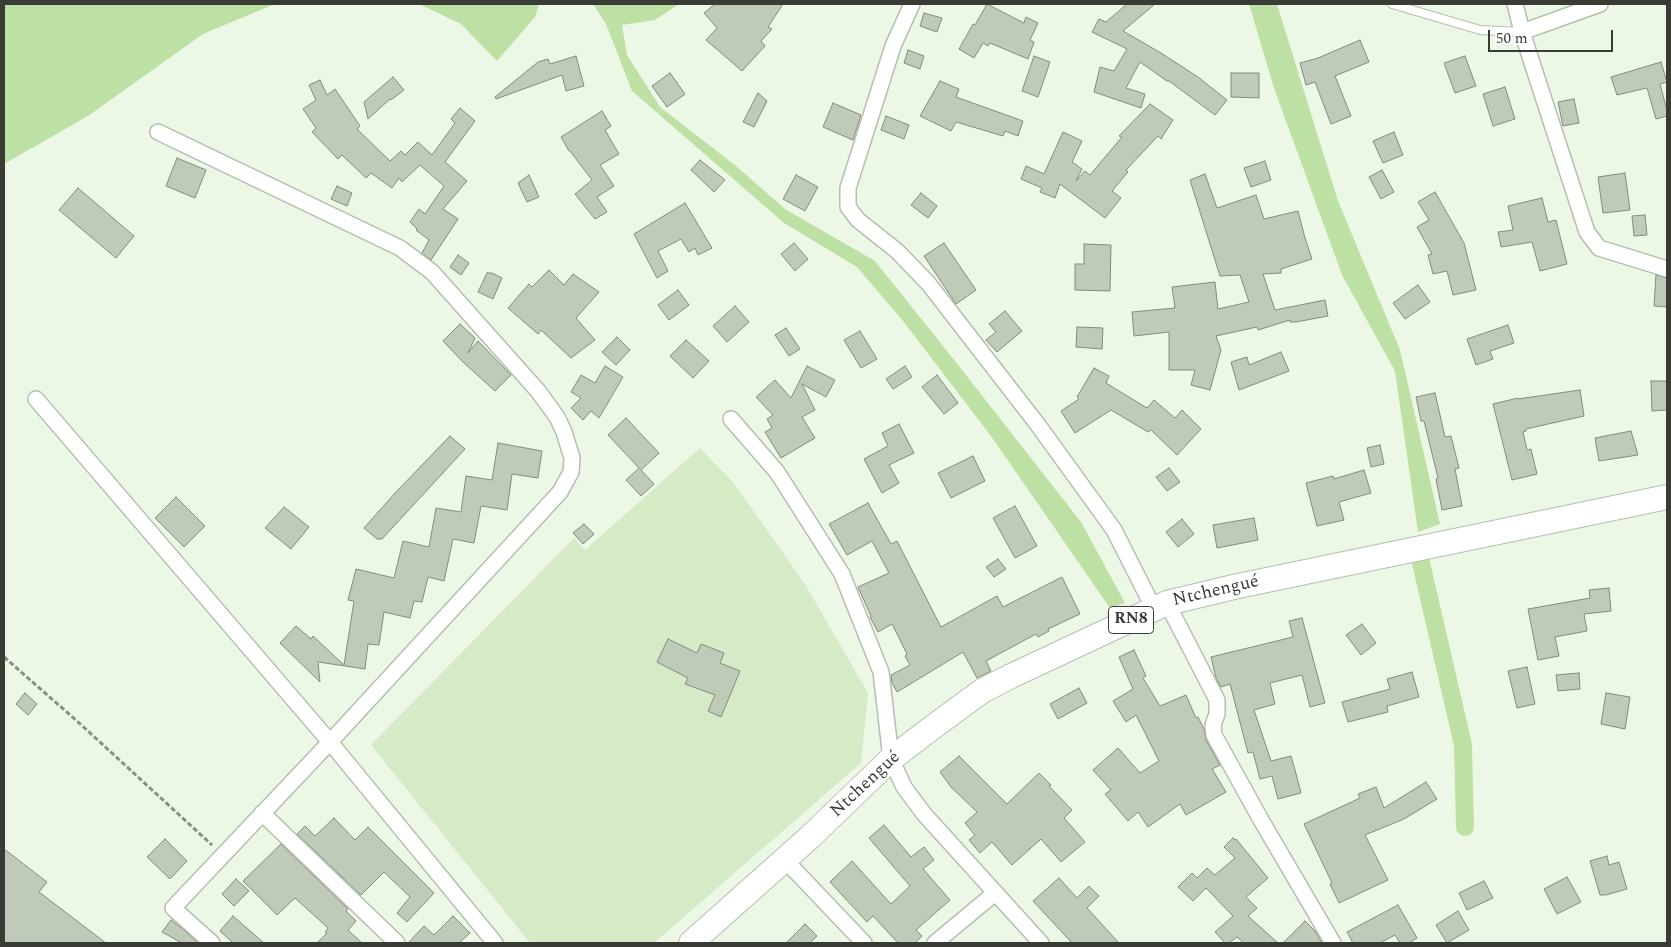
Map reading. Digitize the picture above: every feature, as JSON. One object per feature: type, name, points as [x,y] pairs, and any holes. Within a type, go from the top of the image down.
[{"type":"main road","name":"Ntchengué","points":[[691,943],[785,860],[891,760],[982,691],[1161,606],[1238,586],[1667,497]]},
{"type":"street","points":[[912,4],[893,46],[848,188],[848,207],[858,220],[897,251],[928,283],[1038,425],[1114,530],[1217,700],[1217,714],[1212,725],[1214,735],[1260,820],[1333,943]]},
{"type":"street","points":[[1515,4],[1522,32],[1587,232],[1599,248],[1667,269]]},
{"type":"street","points":[[1522,32],[1600,4]]},
{"type":"street","points":[[158,132],[400,248],[432,272],[538,390],[557,417],[569,444],[572,458],[571,472],[560,492],[330,742],[173,908],[212,943]]},
{"type":"street","points":[[36,399],[330,742],[495,943]]},
{"type":"street","points":[[731,419],[777,472],[842,574],[881,672],[891,760],[904,787],[924,814],[1041,943]]},
{"type":"street","points":[[262,813],[397,943]]},
{"type":"street","points":[[785,860],[862,943]]},
{"type":"street","points":[[935,943],[995,893]]},
{"type":"lane","points":[[1392,4],[1480,30],[1522,32]]},
{"type":"path","points":[[4,657],[203,835],[222,856]]},
{"type":"shaded area","points":[[4,4],[275,4],[203,34],[88,116],[4,164]]},
{"type":"shaded area","points":[[419,4],[539,4],[535,17],[497,61],[461,24]]},
{"type":"shaded area","points":[[593,4],[679,4],[655,20],[622,25],[627,55],[660,107],[736,166],[785,209],[875,261],[1081,522],[1125,603],[1110,608],[991,436],[903,321],[857,267],[784,223],[632,91],[606,24]]},
{"type":"shaded area","points":[[1249,4],[1277,4],[1338,201],[1400,350],[1440,524],[1418,532],[1395,371],[1342,275],[1274,88]]},
{"type":"shaded area","points":[[700,448],[733,482],[805,584],[868,693],[861,763],[654,943],[530,943],[371,745],[574,538],[585,550]]},
{"type":"building","points":[[715,4],[783,4],[768,27],[772,29],[761,41],[765,46],[742,71],[706,40],[717,28],[704,13]]},
{"type":"building","points":[[987,4],[1024,23],[1026,17],[1038,23],[1030,40],[1034,42],[1028,59],[990,43],[988,46],[983,43],[974,58],[959,49]]},
{"type":"building","points":[[1127,4],[1155,4],[1123,31],[1198,77],[1227,100],[1215,115],[1140,62],[1126,88],[1145,94],[1141,108],[1094,92],[1100,67],[1114,71],[1127,49],[1092,32],[1099,19],[1106,22]]},
{"type":"building","points":[[924,13],[942,18],[937,32],[920,26]]},
{"type":"building","points":[[1360,40],[1369,62],[1335,76],[1351,116],[1331,124],[1315,82],[1306,85],[1300,63],[1318,58]]},
{"type":"building","points":[[908,50],[924,56],[920,69],[904,63]]},
{"type":"building","points":[[576,56],[584,86],[566,91],[562,75],[496,99],[495,97],[538,62],[548,59],[550,64]]},
{"type":"building","points":[[1034,56],[1050,62],[1038,97],[1022,91]]},
{"type":"building","points":[[1465,56],[1476,86],[1455,93],[1444,63]]},
{"type":"building","points":[[1661,62],[1667,82],[1660,84],[1667,116],[1656,119],[1647,88],[1617,95],[1611,77]]},
{"type":"building","points":[[670,73],[685,94],[667,107],[652,86]]},
{"type":"building","points":[[1231,73],[1259,73],[1259,98],[1231,97]]},
{"type":"building","points":[[393,77],[404,90],[390,99],[368,119],[364,102]]},
{"type":"building","points":[[320,80],[327,95],[335,89],[360,126],[357,129],[390,161],[401,151],[405,155],[418,142],[432,155],[455,123],[451,119],[460,108],[475,121],[445,162],[467,181],[443,209],[458,219],[431,260],[422,253],[429,240],[416,230],[410,222],[419,209],[425,214],[444,186],[420,165],[402,182],[399,178],[392,188],[371,173],[366,178],[342,155],[338,159],[312,132],[316,128],[303,109],[316,100],[309,85]]},
{"type":"building","points":[[940,81],[959,89],[956,97],[1023,121],[1018,136],[1005,131],[1003,136],[956,122],[951,131],[920,116]]},
{"type":"building","points":[[1505,87],[1515,119],[1493,126],[1483,94]]},
{"type":"building","points":[[758,93],[767,101],[754,127],[743,122]]},
{"type":"building","points":[[1574,99],[1579,123],[1563,126],[1558,102]]},
{"type":"building","points":[[833,103],[861,115],[853,140],[823,127]]},
{"type":"building","points":[[1150,104],[1173,120],[1161,139],[1158,136],[1126,170],[1128,172],[1112,191],[1121,198],[1105,218],[1060,184],[1055,198],[1040,192],[1042,188],[1021,179],[1026,166],[1044,174],[1063,132],[1082,141],[1072,162],[1082,169],[1076,181],[1085,171],[1090,175],[1122,137],[1119,136]]},
{"type":"building","points":[[602,111],[611,126],[605,130],[619,154],[600,165],[614,186],[597,197],[607,212],[595,219],[575,194],[592,180],[569,151],[561,137]]},
{"type":"building","points":[[886,116],[909,125],[904,139],[881,130]]},
{"type":"building","points":[[1394,132],[1403,155],[1383,163],[1373,141]]},
{"type":"building","points":[[177,158],[206,170],[195,198],[166,186]]},
{"type":"building","points":[[700,160],[725,180],[714,192],[691,170]]},
{"type":"building","points":[[1265,161],[1271,180],[1251,187],[1244,168]]},
{"type":"building","points":[[1382,170],[1394,192],[1381,199],[1369,177]]},
{"type":"building","points":[[1625,173],[1630,210],[1603,213],[1598,177]]},
{"type":"building","points":[[1205,174],[1217,208],[1256,195],[1264,219],[1298,211],[1312,259],[1281,269],[1281,273],[1263,274],[1275,310],[1325,300],[1328,316],[1296,322],[1290,322],[1290,320],[1258,330],[1257,327],[1216,336],[1221,350],[1210,390],[1191,385],[1195,370],[1169,370],[1169,332],[1134,336],[1132,312],[1175,308],[1172,287],[1215,282],[1218,309],[1249,302],[1240,275],[1220,276],[1190,180]]},
{"type":"building","points":[[529,175],[539,197],[527,202],[518,183]]},
{"type":"building","points":[[796,175],[818,187],[805,211],[783,199]]},
{"type":"building","points":[[337,186],[352,193],[347,206],[331,199]]},
{"type":"building","points":[[78,188],[134,236],[116,258],[59,210]]},
{"type":"building","points":[[1435,192],[1464,243],[1476,290],[1453,295],[1447,271],[1433,274],[1428,255],[1432,254],[1417,227],[1429,220],[1418,202]]},
{"type":"building","points":[[921,193],[937,206],[928,218],[911,205]]},
{"type":"building","points":[[1542,198],[1548,222],[1556,220],[1567,264],[1540,271],[1532,242],[1501,247],[1498,232],[1513,230],[1508,206]]},
{"type":"building","points":[[685,203],[712,248],[698,255],[695,248],[689,252],[681,239],[658,251],[668,271],[657,278],[634,234]]},
{"type":"building","points":[[1645,215],[1647,235],[1634,236],[1632,216]]},
{"type":"building","points":[[794,243],[808,259],[795,271],[781,254]]},
{"type":"building","points":[[944,243],[976,290],[956,304],[924,256]]},
{"type":"building","points":[[1084,244],[1111,245],[1110,291],[1075,290],[1075,264],[1084,264]]},
{"type":"building","points":[[458,255],[469,263],[461,275],[450,267]]},
{"type":"building","points":[[549,270],[564,285],[573,274],[599,292],[576,318],[595,340],[571,358],[541,330],[538,334],[508,308],[529,284],[532,287]]},
{"type":"building","points":[[487,273],[492,273],[502,278],[493,299],[478,292]]},
{"type":"building","points":[[1656,275],[1667,278],[1667,307],[1654,306]]},
{"type":"building","points":[[1418,285],[1430,302],[1405,319],[1393,303]]},
{"type":"building","points":[[678,290],[689,305],[669,320],[658,305]]},
{"type":"building","points":[[735,306],[749,322],[727,342],[713,326]]},
{"type":"building","points":[[1005,311],[1022,331],[997,352],[986,340],[996,332],[989,324]]},
{"type":"building","points":[[460,324],[475,338],[468,353],[478,341],[511,375],[495,391],[443,341]]},
{"type":"building","points":[[1508,325],[1514,343],[1490,351],[1493,359],[1476,365],[1467,339]]},
{"type":"building","points":[[1077,327],[1103,328],[1102,349],[1076,347]]},
{"type":"building","points":[[786,328],[800,349],[789,356],[775,335]]},
{"type":"building","points":[[860,331],[877,359],[861,368],[844,340]]},
{"type":"building","points":[[617,337],[630,350],[616,365],[602,352]]},
{"type":"building","points":[[686,340],[709,361],[693,378],[670,356]]},
{"type":"building","points":[[1281,352],[1289,371],[1239,390],[1231,362],[1247,357],[1249,365]]},
{"type":"building","points":[[605,366],[623,377],[599,418],[591,411],[583,420],[571,408],[581,398],[571,392],[581,375],[595,383]]},
{"type":"building","points":[[807,366],[835,380],[826,397],[802,384],[815,410],[802,417],[815,438],[781,458],[765,432],[772,428],[767,419],[773,415],[756,397],[775,380],[791,398]]},
{"type":"building","points":[[905,366],[912,377],[893,389],[886,379]]},
{"type":"building","points":[[1094,368],[1109,376],[1106,383],[1147,408],[1154,400],[1175,418],[1182,410],[1201,429],[1177,455],[1151,430],[1148,432],[1111,410],[1075,433],[1061,411],[1079,399],[1077,397]]},
{"type":"building","points":[[937,375],[958,403],[944,414],[922,387]]},
{"type":"building","points":[[1651,381],[1667,381],[1667,410],[1652,411]]},
{"type":"building","points":[[1580,390],[1584,416],[1526,429],[1523,432],[1527,450],[1531,449],[1537,474],[1512,480],[1493,404],[1518,398]]},
{"type":"building","points":[[1435,393],[1445,437],[1451,436],[1459,468],[1455,469],[1462,506],[1442,510],[1436,479],[1438,478],[1416,397]]},
{"type":"building","points":[[626,418],[659,453],[641,470],[654,484],[641,496],[626,480],[639,468],[608,435]]},
{"type":"building","points":[[899,424],[914,453],[889,465],[899,483],[882,493],[864,459],[888,446],[882,433]]},
{"type":"building","points":[[1631,431],[1638,455],[1599,461],[1595,438]]},
{"type":"building","points":[[450,436],[465,449],[382,539],[377,539],[364,528]]},
{"type":"building","points":[[498,443],[542,451],[538,478],[512,474],[507,510],[481,506],[474,543],[453,539],[444,581],[428,577],[422,602],[414,601],[410,618],[384,612],[379,645],[368,644],[365,669],[318,662],[320,682],[280,643],[296,626],[311,639],[313,636],[344,665],[354,601],[348,600],[356,569],[394,578],[403,541],[429,547],[436,508],[461,512],[466,476],[492,480]]},
{"type":"building","points":[[1380,445],[1384,464],[1371,467],[1367,448]]},
{"type":"building","points":[[973,456],[985,481],[951,498],[938,473]]},
{"type":"building","points":[[1169,468],[1180,482],[1167,491],[1156,477]]},
{"type":"building","points":[[1364,470],[1371,493],[1339,502],[1344,520],[1317,526],[1306,483],[1333,476],[1334,479]]},
{"type":"building","points":[[176,497],[205,526],[184,547],[155,518]]},
{"type":"building","points":[[868,503],[891,544],[897,541],[941,627],[997,596],[1003,607],[1062,577],[1080,614],[1048,629],[1049,631],[1038,637],[1036,634],[986,661],[991,671],[977,678],[963,652],[897,692],[892,683],[891,675],[910,665],[905,656],[907,654],[892,624],[878,632],[858,587],[889,573],[872,541],[847,555],[829,524]]},
{"type":"building","points":[[1015,506],[1037,546],[1015,558],[993,518]]},
{"type":"building","points":[[284,507],[309,527],[291,549],[265,528]]},
{"type":"building","points":[[1254,518],[1258,540],[1217,548],[1213,525]]},
{"type":"building","points":[[1182,519],[1194,534],[1178,547],[1166,532]]},
{"type":"building","points":[[584,524],[594,534],[583,544],[573,533]]},
{"type":"building","points":[[998,559],[1006,569],[994,577],[986,567]]},
{"type":"building","points":[[1609,588],[1611,611],[1584,614],[1587,631],[1555,637],[1559,656],[1538,660],[1528,609],[1590,598],[1589,590]]},
{"type":"building","points":[[1302,618],[1325,703],[1310,707],[1302,675],[1270,683],[1275,704],[1254,710],[1271,761],[1291,756],[1295,770],[1301,793],[1278,799],[1272,776],[1260,779],[1253,752],[1248,753],[1230,684],[1221,687],[1216,678],[1211,657],[1293,637],[1289,621]]},
{"type":"building","points":[[1362,624],[1376,643],[1361,655],[1346,635]]},
{"type":"building","points":[[668,639],[697,653],[701,644],[724,653],[720,663],[740,671],[721,717],[708,711],[715,695],[685,684],[688,678],[657,662]]},
{"type":"building","points":[[1134,650],[1146,676],[1143,678],[1160,706],[1186,695],[1196,718],[1198,717],[1204,729],[1206,740],[1220,765],[1212,769],[1226,792],[1186,815],[1180,804],[1148,827],[1138,812],[1128,821],[1105,794],[1111,790],[1093,770],[1118,748],[1140,773],[1159,761],[1136,715],[1126,722],[1113,701],[1133,689],[1119,657]]},
{"type":"building","points":[[1527,667],[1535,704],[1517,708],[1508,671]]},
{"type":"building","points":[[1412,672],[1419,697],[1387,706],[1388,712],[1348,722],[1342,702],[1390,689],[1387,679]]},
{"type":"building","points":[[1579,673],[1580,689],[1558,691],[1556,675]]},
{"type":"building","points":[[1079,688],[1087,703],[1058,719],[1050,704]]},
{"type":"building","points":[[25,693],[37,704],[28,715],[16,704]]},
{"type":"building","points":[[1606,693],[1630,697],[1625,729],[1601,724]]},
{"type":"building","points":[[959,756],[1007,804],[1039,773],[1072,810],[1064,818],[1085,842],[1061,862],[1041,839],[1012,865],[992,842],[980,853],[969,840],[975,835],[965,823],[977,812],[951,787],[940,772]]},
{"type":"building","points":[[1426,782],[1437,799],[1404,819],[1365,835],[1388,880],[1339,903],[1330,884],[1332,883],[1304,824],[1360,798],[1358,794],[1376,787],[1384,808]]},
{"type":"building","points":[[334,818],[355,840],[368,827],[434,893],[407,922],[397,913],[410,897],[384,872],[361,895],[297,834],[305,826],[315,836]]},
{"type":"building","points":[[884,825],[911,857],[924,847],[934,860],[923,869],[950,900],[916,930],[922,936],[915,943],[898,943],[873,916],[867,922],[830,882],[852,861],[891,904],[910,886],[869,838]]},
{"type":"building","points":[[1233,838],[1236,839],[1268,878],[1246,897],[1257,908],[1248,916],[1278,943],[1244,943],[1237,937],[1229,943],[1225,943],[1215,932],[1233,916],[1206,888],[1193,901],[1178,887],[1192,873],[1197,878],[1207,868],[1215,875],[1235,858],[1224,847]]},
{"type":"building","points":[[165,839],[187,861],[170,879],[147,857]]},
{"type":"building","points":[[281,844],[348,909],[346,911],[356,921],[348,930],[362,943],[317,943],[327,933],[325,932],[328,928],[295,898],[277,915],[243,881]]},
{"type":"building","points":[[4,849],[47,882],[39,892],[106,943],[4,943]]},
{"type":"building","points":[[1607,856],[1609,865],[1619,862],[1627,889],[1600,895],[1590,861]]},
{"type":"building","points":[[1567,877],[1581,902],[1557,914],[1544,889]]},
{"type":"building","points":[[1059,878],[1077,898],[1089,886],[1099,896],[1087,908],[1119,943],[1072,943],[1033,901]]},
{"type":"building","points":[[236,879],[249,891],[234,906],[222,894]]},
{"type":"building","points":[[1484,881],[1493,898],[1467,910],[1459,893]]},
{"type":"building","points":[[1398,905],[1417,938],[1409,943],[1400,943],[1395,935],[1380,943],[1353,943],[1347,932]]},
{"type":"building","points":[[1458,911],[1469,930],[1447,943],[1436,925]]},
{"type":"building","points":[[233,916],[264,943],[233,943],[220,931]]},
{"type":"building","points":[[453,916],[470,933],[459,943],[408,943],[424,926],[434,935]]},
{"type":"building","points":[[171,920],[198,943],[182,943],[162,932]]},
{"type":"building","points":[[1305,921],[1315,931],[1322,943],[1283,943]]},
{"type":"building","points":[[805,924],[817,936],[810,943],[786,943]]},
{"type":"waterway","points":[[1421,563],[1463,745],[1465,827]]}]
